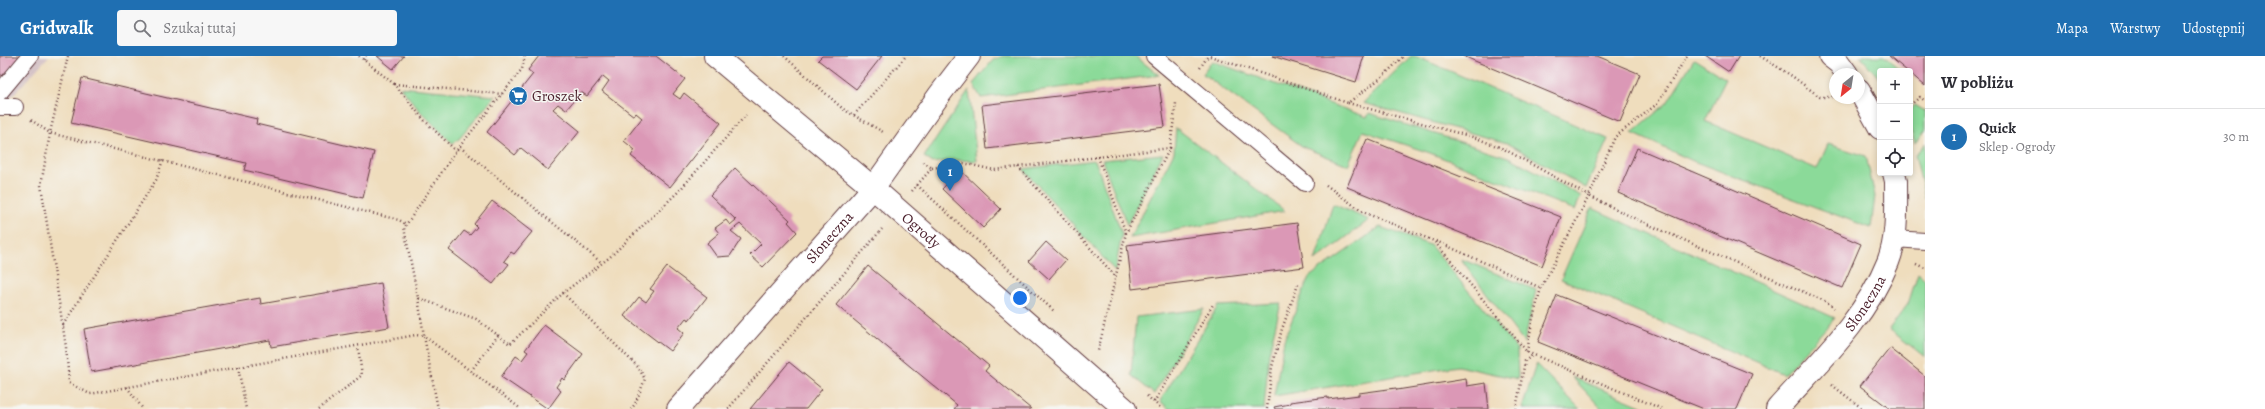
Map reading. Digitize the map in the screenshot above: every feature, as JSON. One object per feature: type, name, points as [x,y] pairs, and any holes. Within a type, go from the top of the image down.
[{"type":"street","name":"Ogrody","points":[[715,56],[873,188],[1125,409]]},
{"type":"street","name":"Słoneczna","points":[[678,409],[873,188],[969,56]]},
{"type":"street","points":[[1830,56],[1843,68]]},
{"type":"street","points":[[1865,101],[1877,123]]},
{"type":"street","name":"Słoneczna","points":[[1777,409],[1846,332],[1870,298],[1889,261],[1894,239],[1896,181],[1895,176]]},
{"type":"lane","points":[[0,92],[30,56]]},
{"type":"lane","points":[[1154,56],[1305,183]]},
{"type":"lane","points":[[1894,239],[1925,241]]},
{"type":"path","points":[[68,56],[50,133],[41,185],[63,325],[69,383],[90,394],[416,335],[424,336],[521,409]]},
{"type":"path","points":[[359,56],[394,84],[424,120],[456,151]]},
{"type":"path","points":[[364,60],[366,56]]},
{"type":"path","points":[[438,409],[404,228],[456,151],[522,69],[525,56]]},
{"type":"path","points":[[784,56],[843,109],[883,132]]},
{"type":"path","points":[[854,115],[906,56]]},
{"type":"path","points":[[1210,56],[1348,103],[1476,138],[1504,149],[1589,196],[1640,221],[1827,302],[1837,311]]},
{"type":"path","points":[[1348,103],[1382,77],[1404,56]]},
{"type":"path","points":[[1527,352],[1532,322],[1541,288],[1589,196],[1615,137],[1657,104],[1687,56]]},
{"type":"path","points":[[1760,56],[1792,76],[1820,97],[1829,97]]},
{"type":"path","points":[[394,84],[502,94]]},
{"type":"path","points":[[1911,104],[1920,97],[1925,101]]},
{"type":"path","points":[[418,298],[476,319],[510,344],[563,293],[602,263],[678,192],[747,114]]},
{"type":"path","points":[[50,133],[399,220],[406,224]]},
{"type":"path","points":[[460,147],[602,263]]},
{"type":"path","points":[[932,168],[963,163],[994,170],[1170,148],[1126,233],[1117,277],[1098,351]]},
{"type":"path","points":[[1098,157],[1126,233]]},
{"type":"path","points":[[63,325],[156,180],[163,160]]},
{"type":"path","points":[[1018,167],[1117,277]]},
{"type":"path","points":[[917,185],[1059,316]]},
{"type":"path","points":[[1334,191],[1363,212],[1434,241],[1541,288]]},
{"type":"path","points":[[728,409],[885,226]]},
{"type":"path","points":[[1434,241],[1527,352],[1662,409]]},
{"type":"path","points":[[1267,409],[1272,367],[1282,329],[1299,282]]},
{"type":"path","points":[[563,293],[638,367],[645,379],[635,404],[631,409]]},
{"type":"path","points":[[1154,402],[1214,303]]},
{"type":"path","points":[[471,371],[498,335]]},
{"type":"path","points":[[319,409],[362,375],[358,346]]},
{"type":"path","points":[[1093,346],[1104,356]]},
{"type":"path","points":[[1516,409],[1525,360],[1533,355]]},
{"type":"path","points":[[238,367],[246,409]]},
{"type":"path","points":[[1832,384],[1863,409]]},
{"type":"path","points":[[127,387],[143,409]]},
{"type":"shaded area","points":[[0,56],[49,56],[0,109]]},
{"type":"green space","points":[[1003,56],[1135,56],[1159,75],[981,98],[973,84],[993,60]]},
{"type":"green space","points":[[1411,56],[1415,56],[1608,139],[1586,188],[1507,143],[1363,103]]},
{"type":"green space","points":[[1860,56],[1884,56],[1898,68],[1877,68],[1877,76]]},
{"type":"green space","points":[[1694,59],[1726,79],[1705,121],[1817,169],[1828,144],[1866,156],[1875,196],[1871,228],[1693,161],[1632,133],[1667,103]]},
{"type":"green space","points":[[1212,61],[1367,117],[1369,113],[1511,158],[1581,196],[1575,210],[1430,153],[1363,131],[1348,165],[1303,147],[1203,74]]},
{"type":"green space","points":[[400,87],[495,96],[459,139],[452,143],[419,110]]},
{"type":"green space","points":[[969,90],[977,161],[955,160],[933,163],[924,157]]},
{"type":"green space","points":[[1915,105],[1925,111],[1925,131],[1915,143],[1913,137],[1913,107]]},
{"type":"green space","points":[[1176,128],[1285,211],[1130,238],[1174,152]]},
{"type":"green space","points":[[1925,143],[1925,198],[1915,155]]},
{"type":"green space","points":[[1163,154],[1127,225],[1102,160]]},
{"type":"green space","points":[[1095,160],[1122,234],[1115,271],[1023,169]]},
{"type":"green space","points":[[1333,204],[1369,220],[1315,261]]},
{"type":"green space","points":[[1592,208],[1835,318],[1784,374],[1561,279]]},
{"type":"green space","points":[[1380,227],[1430,245],[1517,349],[1518,379],[1458,366],[1274,396],[1284,340],[1309,277]]},
{"type":"green space","points":[[1461,259],[1536,290],[1524,343]]},
{"type":"green space","points":[[1918,273],[1925,279],[1925,357],[1889,329],[1908,304]]},
{"type":"green space","points":[[1281,303],[1269,353],[1264,409],[1169,409],[1160,401],[1218,306]]},
{"type":"green space","points":[[1204,309],[1154,394],[1131,375],[1136,317]]},
{"type":"green space","points":[[1536,364],[1580,409],[1522,409]]},
{"type":"green space","points":[[1572,377],[1648,409],[1602,409]]},
{"type":"building","points":[[0,56],[21,56],[4,77],[0,74]]},
{"type":"building","points":[[377,56],[404,56],[393,69]]},
{"type":"building","points":[[539,56],[656,56],[685,79],[673,94],[680,99],[684,93],[721,123],[670,187],[631,156],[635,150],[624,141],[642,118],[636,113],[634,116],[602,91],[609,81],[603,76],[587,96],[581,92],[566,110],[558,104],[553,109],[580,131],[548,170],[521,148],[515,155],[487,132],[533,74],[528,70]]},
{"type":"building","points":[[822,56],[882,56],[856,89],[818,60]]},
{"type":"building","points":[[1272,56],[1364,56],[1356,82]]},
{"type":"building","points":[[1463,56],[1597,56],[1640,74],[1620,122]]},
{"type":"building","points":[[1705,56],[1739,56],[1729,72]]},
{"type":"building","points":[[1889,56],[1925,56],[1925,86],[1913,76],[1913,68],[1903,68]]},
{"type":"building","points":[[82,78],[257,119],[256,124],[374,152],[363,198],[244,170],[246,163],[71,123]]},
{"type":"building","points":[[1159,84],[1165,127],[987,149],[982,105]]},
{"type":"building","points":[[1367,139],[1561,217],[1542,266],[1347,187]]},
{"type":"building","points":[[1637,148],[1861,244],[1842,288],[1618,193]]},
{"type":"building","points":[[735,168],[790,220],[788,222],[797,232],[763,267],[750,255],[761,244],[740,224],[731,231],[741,239],[730,256],[717,257],[707,243],[719,233],[715,228],[726,220],[730,225],[736,220],[710,195]]},
{"type":"building","points":[[960,170],[1001,209],[983,228],[942,189]]},
{"type":"building","points":[[492,201],[532,232],[514,254],[511,252],[504,261],[509,264],[493,284],[449,250],[464,231],[470,235],[477,227],[474,224]]},
{"type":"building","points":[[1297,223],[1304,267],[1132,289],[1127,245]]},
{"type":"building","points":[[1046,242],[1066,260],[1049,279],[1029,261]]},
{"type":"building","points":[[868,266],[989,366],[985,371],[1031,409],[954,409],[957,405],[836,305]]},
{"type":"building","points":[[667,267],[707,297],[689,320],[686,318],[678,328],[684,333],[670,351],[624,316],[639,297],[646,302],[654,291],[650,289]]},
{"type":"building","points":[[381,283],[389,327],[271,347],[270,340],[91,372],[84,329],[260,298],[261,304]]},
{"type":"building","points":[[1557,295],[1752,374],[1737,409],[1704,409],[1538,342]]},
{"type":"building","points":[[544,325],[583,354],[564,380],[562,378],[556,387],[561,391],[548,409],[501,377],[516,356],[522,360],[528,352],[525,350]]},
{"type":"building","points":[[1890,348],[1925,376],[1925,409],[1890,409],[1860,386]]},
{"type":"building","points":[[789,362],[822,389],[806,409],[750,409]]},
{"type":"building","points":[[1466,379],[1467,386],[1486,383],[1489,409],[1275,409],[1274,407],[1290,404],[1290,402],[1359,395],[1359,393],[1396,388],[1397,390]]},
{"type":"place","name":"Groszek","points":[[518,96]]},
{"type":"place","name":"Quick","points":[[950,191]]}]
